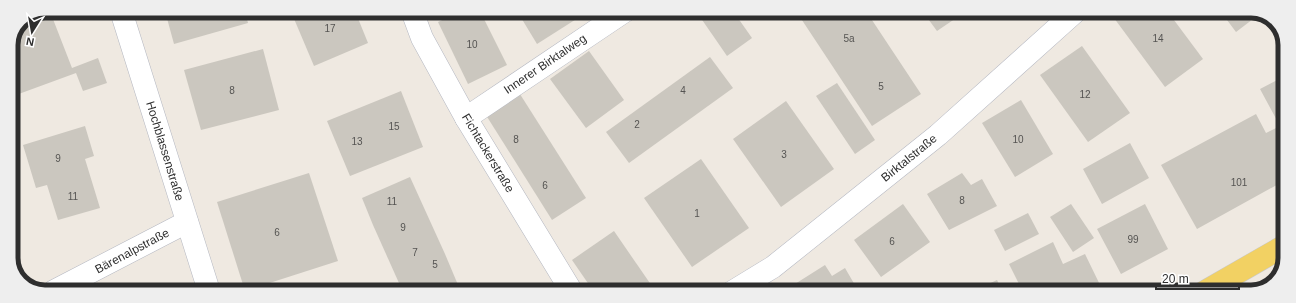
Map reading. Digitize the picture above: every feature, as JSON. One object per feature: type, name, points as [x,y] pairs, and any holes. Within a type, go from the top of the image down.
[{"type":"main road","points":[[1216,285],[1278,249]]},
{"type":"street","name":"Hochblassenstraße","points":[[124,18],[207,285]]},
{"type":"street","name":"Fichtackerstraße","points":[[415,18],[422,38],[466,118],[568,285]]},
{"type":"street","name":"Innerer Birktalweg","points":[[466,118],[615,18]]},
{"type":"street","name":"Birktalstraße","points":[[743,285],[773,267],[938,135],[1068,18]]},
{"type":"street","name":"Bärenalpstraße","points":[[66,285],[187,222]]},
{"type":"building","points":[[53,18],[72,68],[98,58],[107,83],[83,91],[76,73],[18,94],[18,45],[22,30],[34,20]]},
{"type":"building","points":[[167,18],[247,18],[248,23],[174,44]]},
{"type":"building","points":[[294,18],[358,18],[368,43],[314,66]]},
{"type":"building","points":[[446,18],[484,18],[507,65],[468,84],[438,22]]},
{"type":"building","points":[[521,18],[578,18],[537,44]]},
{"type":"building","points":[[701,18],[738,18],[752,38],[727,56]]},
{"type":"building","points":[[801,18],[871,18],[921,94],[872,126]]},
{"type":"building","points":[[927,18],[956,18],[937,31]]},
{"type":"building","points":[[1114,18],[1172,18],[1203,59],[1165,87]]},
{"type":"building","points":[[1226,18],[1254,18],[1236,32]]},
{"type":"building","points":[[1082,46],[1130,113],[1088,142],[1040,75]]},
{"type":"building","points":[[263,49],[279,110],[201,130],[184,70]]},
{"type":"building","points":[[589,51],[624,100],[586,128],[550,79]]},
{"type":"building","points":[[710,57],[733,88],[629,163],[606,132]]},
{"type":"building","points":[[1278,80],[1278,122],[1260,89]]},
{"type":"building","points":[[837,83],[875,140],[855,154],[816,96]]},
{"type":"building","points":[[401,91],[423,147],[350,176],[327,121]]},
{"type":"building","points":[[518,91],[586,198],[552,220],[484,112]]},
{"type":"building","points":[[1021,100],[1053,154],[1015,177],[982,123]]},
{"type":"building","points":[[786,101],[834,169],[781,207],[733,139]]},
{"type":"building","points":[[1256,114],[1266,133],[1278,127],[1278,184],[1197,229],[1161,165]]},
{"type":"building","points":[[85,126],[94,156],[85,159],[100,208],[58,220],[47,185],[36,188],[23,145]]},
{"type":"building","points":[[1130,143],[1149,178],[1102,204],[1083,169]]},
{"type":"building","points":[[701,159],[749,228],[692,267],[644,198]]},
{"type":"building","points":[[309,173],[338,261],[264,285],[243,285],[217,202]]},
{"type":"building","points":[[962,173],[971,185],[982,179],[997,206],[949,230],[927,194]]},
{"type":"building","points":[[410,177],[458,285],[400,285],[362,198]]},
{"type":"building","points":[[903,204],[930,242],[881,277],[854,240]]},
{"type":"building","points":[[1071,204],[1094,238],[1073,252],[1050,217]]},
{"type":"building","points":[[1145,204],[1168,249],[1121,274],[1097,229]]},
{"type":"building","points":[[1028,213],[1039,234],[1005,251],[994,230]]},
{"type":"building","points":[[614,231],[651,285],[589,285],[572,260]]},
{"type":"building","points":[[1053,242],[1063,264],[1085,254],[1100,285],[1020,285],[1009,264]]},
{"type":"building","points":[[825,265],[832,276],[845,268],[855,285],[793,285]]},
{"type":"building","points":[[997,280],[1000,285],[986,285]]}]
